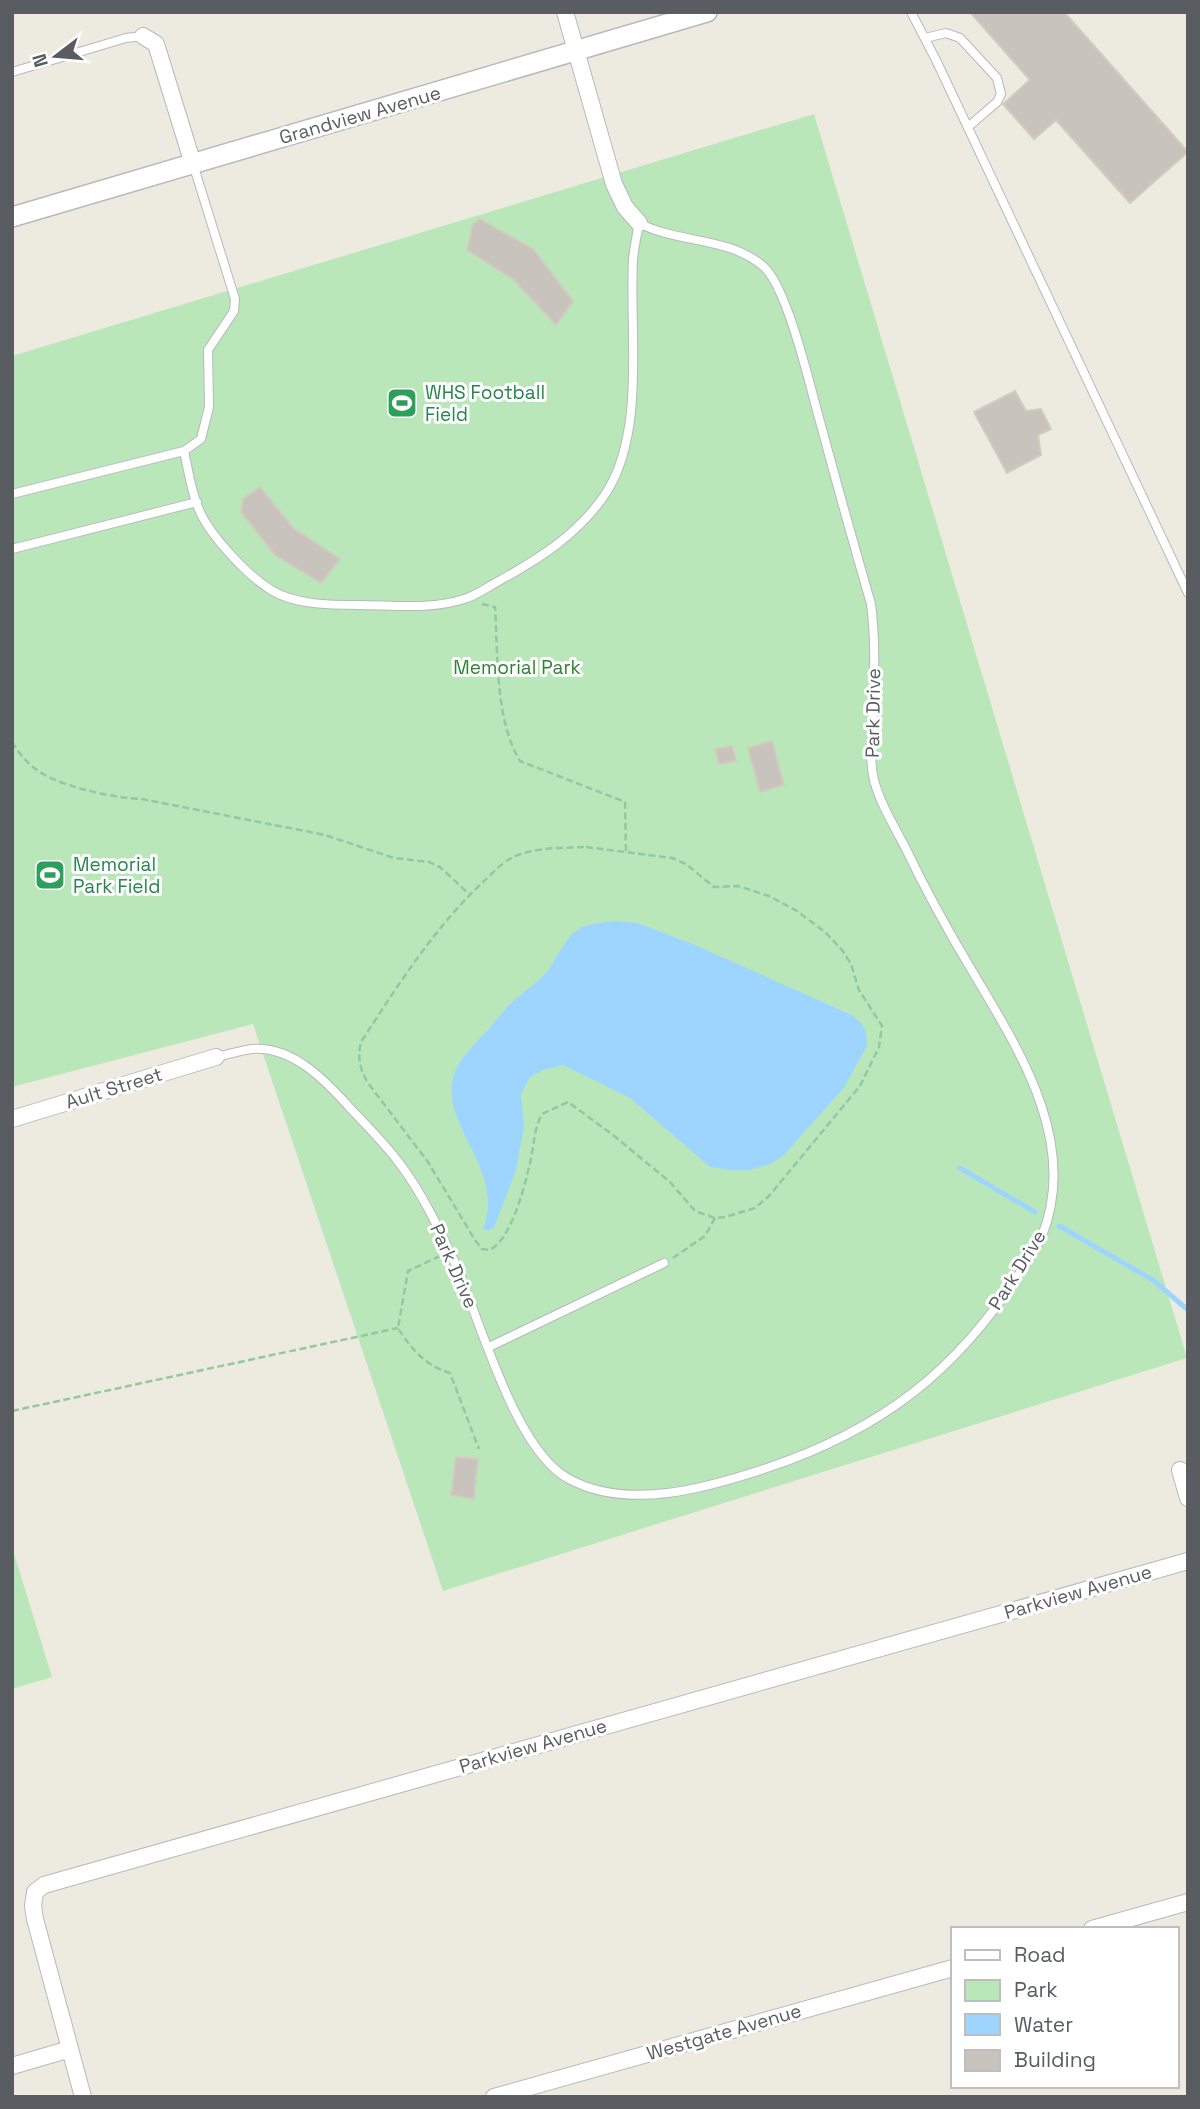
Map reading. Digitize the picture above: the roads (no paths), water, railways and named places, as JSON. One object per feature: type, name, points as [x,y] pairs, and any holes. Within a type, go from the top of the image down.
[{"type":"street","points":[[565,12],[614,184],[625,207],[639,223]]},
{"type":"street","name":"Grandview Avenue","points":[[12,217],[707,12]]},
{"type":"street","points":[[143,36],[156,44],[193,164]]},
{"type":"street","name":"Ault Street","points":[[12,1119],[216,1057]]},
{"type":"street","points":[[1180,1470],[1188,1498]]},
{"type":"street","name":"Parkview Avenue","points":[[71,2049],[35,1919],[35,1892],[44,1885],[1188,1561]]},
{"type":"street","points":[[1099,1927],[1188,1902]]},
{"type":"street","name":"Westgate Avenue","points":[[494,2097],[951,1969]]},
{"type":"street","points":[[12,2066],[71,2049],[83,2097]]},
{"type":"lane","points":[[911,12],[1188,593]]},
{"type":"lane","points":[[925,38],[946,33],[960,38],[997,78],[1001,94],[997,102],[968,127]]},
{"type":"lane","points":[[12,72],[126,38],[143,36]]},
{"type":"lane","points":[[12,494],[184,451],[201,439],[209,407],[208,351],[234,311],[235,299],[193,164]]},
{"type":"lane","points":[[184,451],[198,509],[225,548],[249,573],[273,591],[303,601],[344,605],[436,605],[465,599],[538,559],[580,526],[606,493],[622,463],[630,412],[633,258],[639,223]]},
{"type":"lane","name":"Park Drive","points":[[216,1057],[252,1049],[284,1052],[331,1087],[401,1166],[449,1252],[513,1408],[530,1438],[545,1461],[567,1479],[596,1490],[653,1494],[684,1490],[753,1472],[825,1447],[856,1431],[907,1398],[946,1365],[972,1338],[1008,1292],[1041,1238],[1049,1212],[1053,1183],[1046,1121],[1036,1087],[1003,1023],[933,905],[875,782],[871,761],[876,641],[871,604],[791,322],[780,294],[766,268],[746,254],[727,246],[654,231],[639,223]]},
{"type":"lane","points":[[12,549],[197,502]]},
{"type":"lane","points":[[489,1347],[664,1263]]},
{"type":"water","points":[[615,921],[638,923],[695,945],[854,1016],[866,1032],[867,1046],[843,1089],[783,1156],[770,1164],[750,1170],[710,1167],[630,1098],[563,1065],[543,1070],[530,1077],[521,1094],[524,1126],[516,1171],[494,1227],[488,1231],[483,1229],[488,1207],[486,1186],[454,1109],[451,1091],[455,1072],[468,1052],[508,1006],[546,973],[574,933],[585,926]]},
{"type":"waterway","points":[[960,1168],[1035,1212]]},
{"type":"waterway","points":[[1059,1226],[1153,1280],[1188,1310]]},
{"type":"place","name":"WHS Football Field","points":[[402,403]]},
{"type":"place","name":"Memorial Park Field","points":[[50,875]]},
{"type":"park label","name":"Memorial Park","points":[[517,667]]}]
